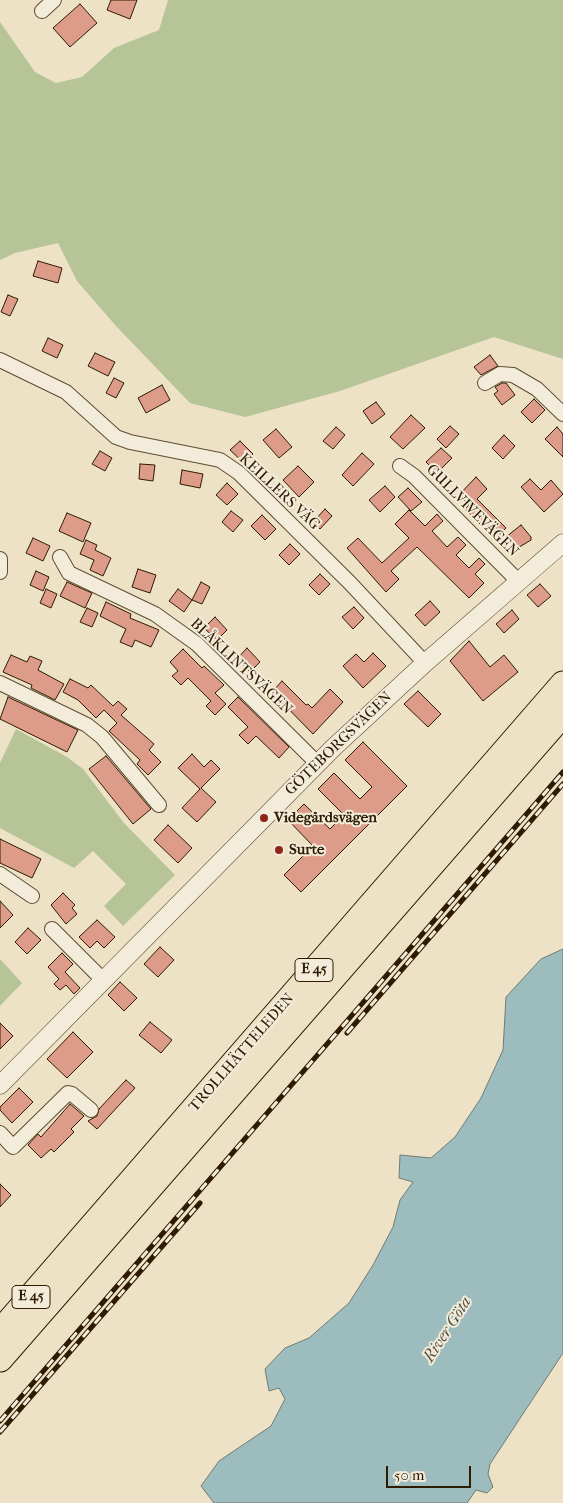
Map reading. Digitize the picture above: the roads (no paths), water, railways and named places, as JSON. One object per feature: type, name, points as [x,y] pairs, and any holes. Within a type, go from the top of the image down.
[{"type":"highway","name":"TROLLHÄTTELEDEN","points":[[0,1332],[563,684]]},
{"type":"highway","name":"TROLLHÄTTELEDEN","points":[[0,1359],[563,714]]},
{"type":"street","points":[[42,11],[54,0]]},
{"type":"street","name":"KEILLERS VÄG","points":[[0,360],[66,392],[116,437],[130,442],[220,460],[240,473],[350,583],[425,663]]},
{"type":"street","points":[[484,383],[500,374],[513,375],[537,389],[563,414]]},
{"type":"street","name":"GULLVIVEVÄGEN","points":[[400,466],[420,482],[519,582]]},
{"type":"street","name":"GÖTEBORGSVÄGEN","points":[[0,1085],[318,764],[425,663],[563,543]]},
{"type":"street","name":"BLÅKLINTSVÄGEN","points":[[60,557],[69,573],[156,614],[197,644],[318,764]]},
{"type":"street","points":[[0,559],[0,572]]},
{"type":"street","points":[[0,683],[87,725],[102,737],[159,805]]},
{"type":"street","points":[[0,874],[32,896]]},
{"type":"street","points":[[52,930],[103,980]]},
{"type":"street","points":[[0,1133],[13,1147],[68,1093],[72,1094],[91,1110]]},
{"type":"water","name":"River Göta","points":[[563,949],[563,1353],[490,1464],[488,1474],[493,1487],[487,1493],[476,1490],[467,1503],[214,1503],[201,1486],[219,1461],[271,1426],[285,1399],[279,1388],[269,1391],[265,1369],[285,1348],[309,1338],[349,1303],[373,1265],[393,1227],[400,1200],[413,1182],[399,1178],[400,1155],[431,1158],[455,1137],[481,1098],[503,1050],[506,997],[541,959]]},
{"type":"railway","points":[[0,1421],[563,772]]},
{"type":"railway","points":[[347,1033],[563,784]]},
{"type":"railway","points":[[0,1432],[200,1203]]},
{"type":"place","name":"Videgårdsvägen","points":[[264,818]]},
{"type":"place","name":"Surte","points":[[279,850]]}]
